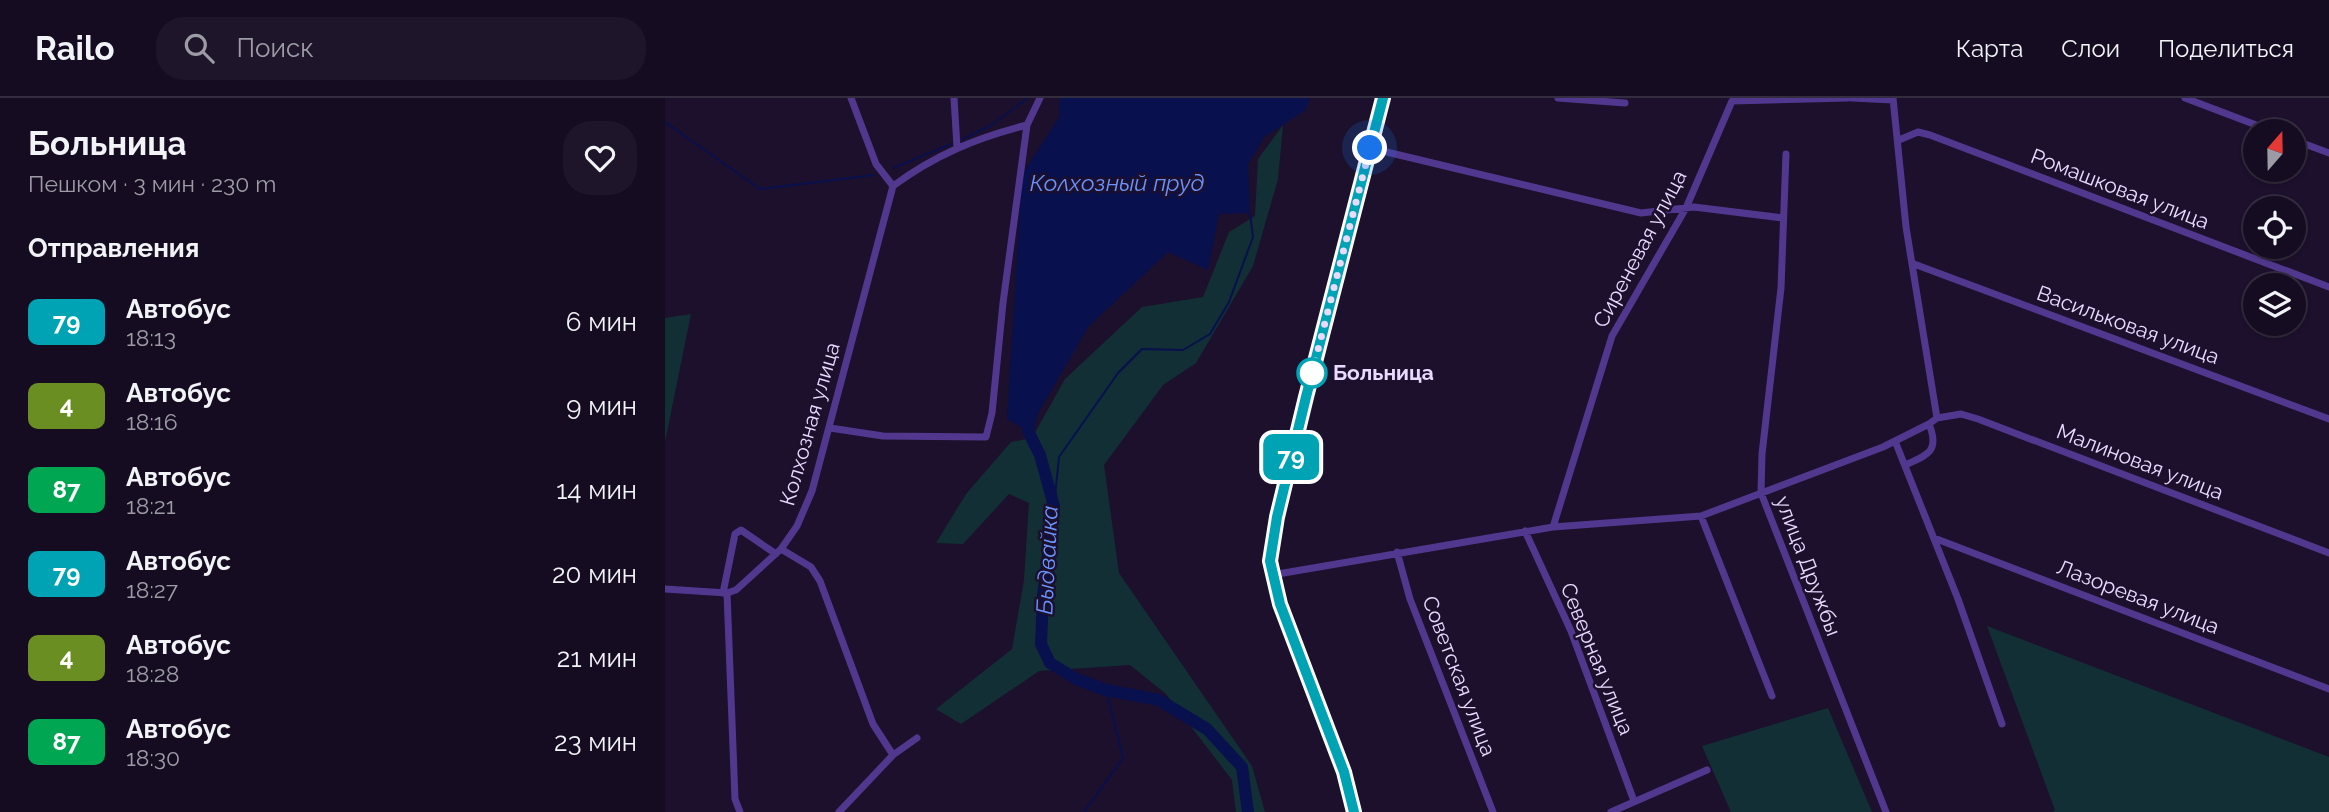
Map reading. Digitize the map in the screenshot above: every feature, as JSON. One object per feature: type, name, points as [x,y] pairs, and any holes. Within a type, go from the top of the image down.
[{"type":"main road","points":[[1354,812],[1344,772],[1280,604],[1270,561],[1277,517],[1383,98]]},
{"type":"street","points":[[851,98],[876,163],[893,186],[957,147],[986,135],[1027,125]]},
{"type":"street","points":[[954,98],[957,147]]},
{"type":"street","points":[[830,428],[883,436],[974,439],[986,437],[992,413],[1003,303],[1027,125],[1040,98]]},
{"type":"street","points":[[1558,98],[1625,103]]},
{"type":"street","points":[[2185,98],[2243,120]]},
{"type":"street","points":[[1272,575],[1553,527],[1701,516],[1895,441],[1937,418],[1906,227],[1893,99]]},
{"type":"street","name":"Сиреневая улица","points":[[1553,527],[1612,336],[1686,208],[1732,101],[1893,99]]},
{"type":"street","name":"Ромашковая улица","points":[[1899,140],[1918,132],[1930,135],[2329,286]]},
{"type":"street","points":[[2307,145],[2329,153]]},
{"type":"street","points":[[1370,148],[1641,213],[1694,207],[1783,218]]},
{"type":"street","name":"улица Дружбы","points":[[1787,154],[1781,288],[1771,365],[1761,493],[1886,812]]},
{"type":"street","name":"Колхозная улица","points":[[725,593],[741,587],[778,552],[803,514],[830,428],[893,186]]},
{"type":"street","name":"Васильковая улица","points":[[1914,264],[2329,419]]},
{"type":"street","name":"Малиновая улица","points":[[1937,418],[1955,414],[1969,416],[2329,553]]},
{"type":"street","points":[[1905,465],[1926,456],[1932,448],[1935,438],[1929,424]]},
{"type":"street","points":[[1895,441],[2003,724]]},
{"type":"street","points":[[1701,516],[1772,696]]},
{"type":"street","points":[[740,812],[735,799],[725,593],[735,534],[741,530],[778,552],[811,567],[820,582],[873,724],[893,755]]},
{"type":"street","name":"Северная улица","points":[[1525,531],[1571,631],[1634,801]]},
{"type":"street","name":"Лазоревая улица","points":[[1934,538],[2329,689]]},
{"type":"street","name":"Советская улица","points":[[1397,552],[1410,599],[1493,812]]},
{"type":"street","points":[[665,589],[725,593]]},
{"type":"street","points":[[839,812],[893,755],[917,738]]},
{"type":"street","points":[[1611,812],[1707,771]]},
{"type":"green space","points":[[1283,125],[1278,179],[1253,266],[1196,363],[1163,385],[1104,465],[1119,573],[1252,766],[1265,812],[1236,812],[1232,780],[1166,694],[1130,665],[1039,671],[961,724],[936,709],[1012,649],[1024,580],[1029,503],[1009,494],[963,544],[936,543],[966,494],[1011,442],[1032,438],[1065,379],[1142,307],[1203,297],[1229,232],[1255,216],[1258,159]]},
{"type":"green space","points":[[691,314],[665,442],[665,318]]},
{"type":"green space","points":[[1987,626],[2329,757],[2329,812],[2052,812],[2055,810]]},
{"type":"green space","points":[[1828,708],[1872,812],[1731,812],[1702,746]]},
{"type":"water","name":"Колхозный пруд","points":[[1060,98],[1310,98],[1306,110],[1264,137],[1248,164],[1250,213],[1219,214],[1208,270],[1168,252],[1088,327],[1028,431],[1007,419],[1022,175],[1059,117]]},
{"type":"waterway","points":[[963,139],[990,126],[1028,98]]},
{"type":"waterway","points":[[665,122],[760,189],[874,175]]},
{"type":"waterway","points":[[893,168],[951,144]]},
{"type":"waterway","points":[[1054,506],[1059,457],[1118,373],[1142,349],[1183,350],[1210,334],[1229,302],[1253,237],[1250,213]]},
{"type":"waterway","name":"Быдвайка","points":[[1031,416],[1028,431],[1040,455],[1054,506],[1043,596],[1041,644],[1050,663],[1076,679],[1106,690],[1159,700],[1207,729],[1242,767],[1248,812]]},
{"type":"waterway","points":[[1084,812],[1123,758],[1106,690]]},
{"type":"bus line","name":"79","points":[[1354,812],[1344,772],[1280,604],[1270,561],[1277,517],[1306,397],[1383,98]]},
{"type":"place","name":"Больница","points":[[1312,373]]},
{"type":"route","points":[[1312,373],[1370,148]]}]
